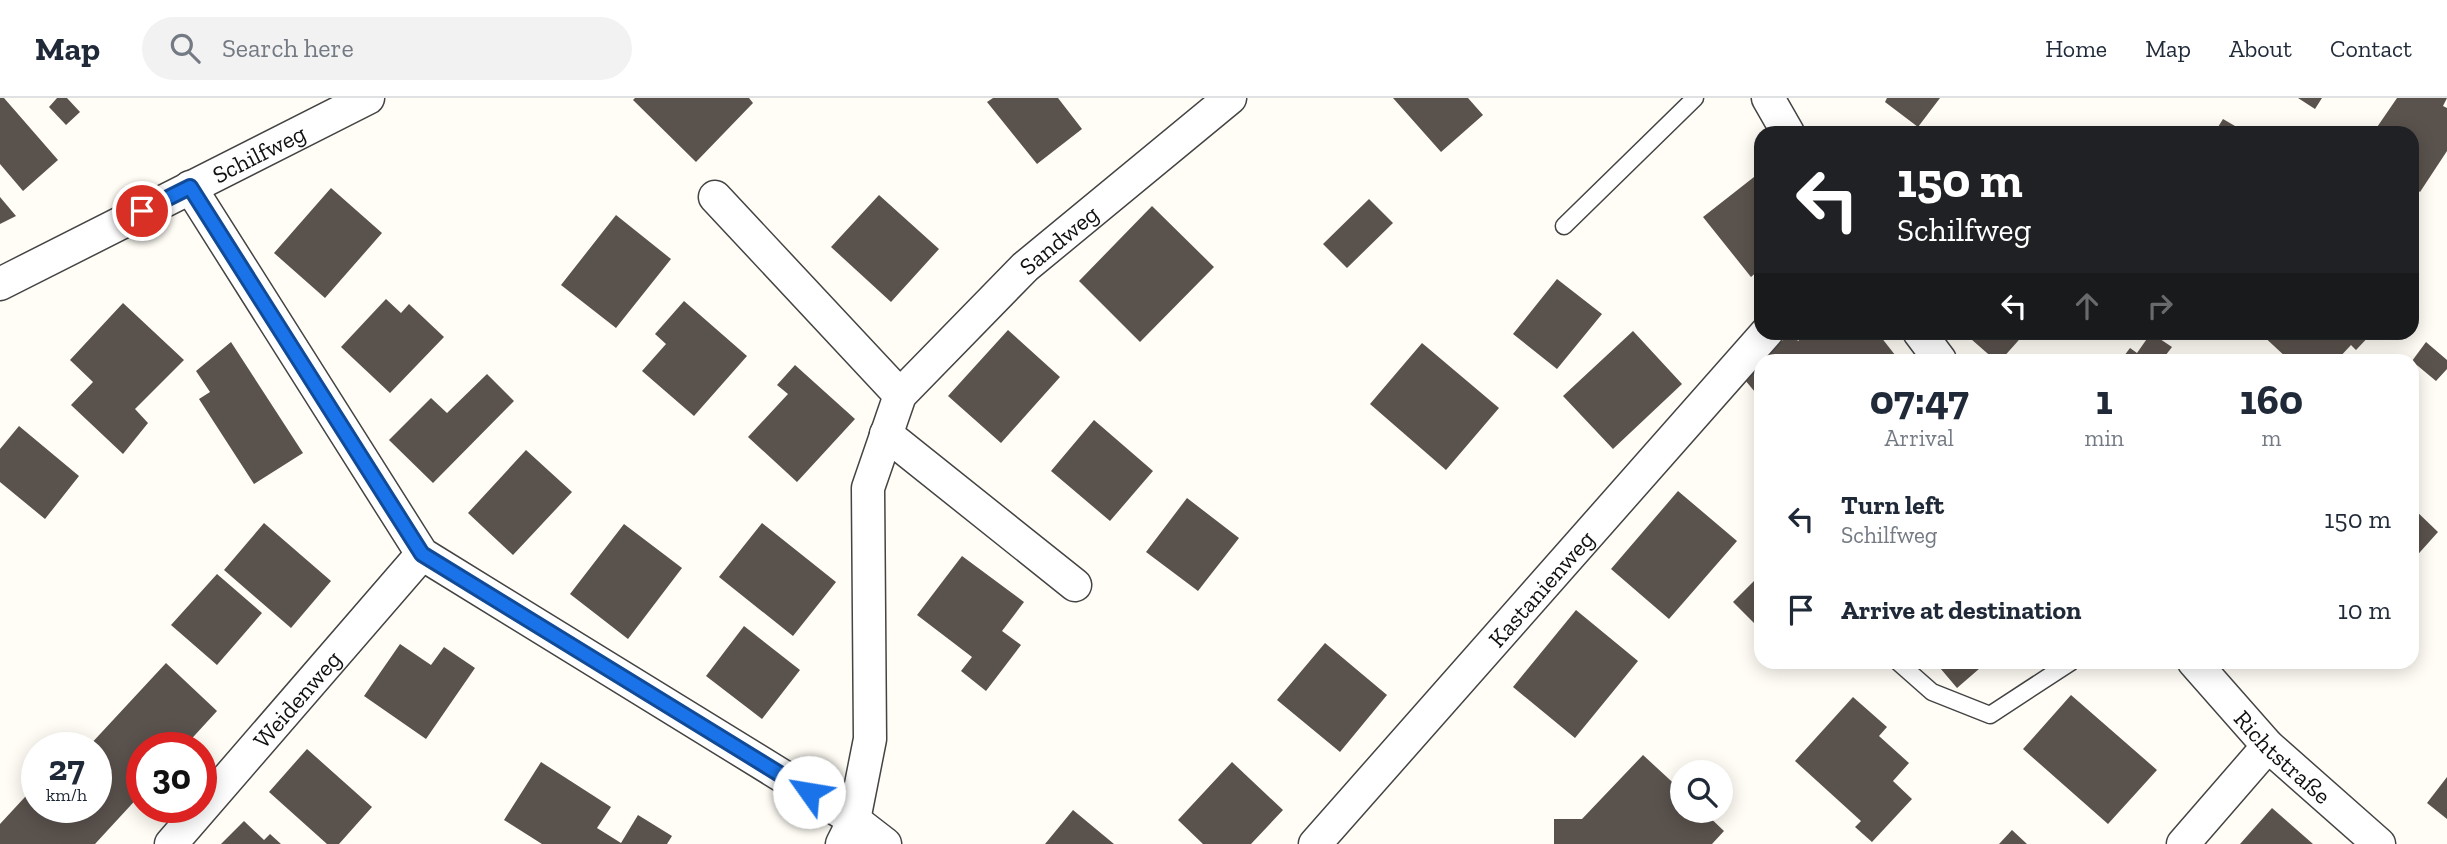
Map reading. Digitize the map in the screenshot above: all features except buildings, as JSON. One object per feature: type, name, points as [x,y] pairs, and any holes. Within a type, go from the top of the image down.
[{"type":"street","name":"Schilfweg","points":[[0,284],[368,98]]},
{"type":"street","name":"Sandweg","points":[[848,832],[870,739],[868,488],[900,396],[1025,267],[1230,98]]},
{"type":"street","points":[[1768,98],[1784,126]]},
{"type":"street","points":[[190,187],[422,554],[848,832],[885,844]]},
{"type":"street","points":[[715,197],[900,396]]},
{"type":"street","name":"Kastanienweg","points":[[1315,844],[1760,340]]},
{"type":"street","points":[[886,434],[1075,585]]},
{"type":"street","name":"Weidenweg","points":[[171,844],[422,554]]},
{"type":"street","name":"Richtstraße","points":[[2200,669],[2268,746],[2379,844]]},
{"type":"street","points":[[2183,844],[2268,746]]},
{"type":"lane","points":[[1564,226],[1695,98]]},
{"type":"lane","points":[[1906,669],[1932,692],[1990,715],[2060,669]]},
{"type":"route","points":[[142,211],[190,187],[422,554],[809,792]]}]
